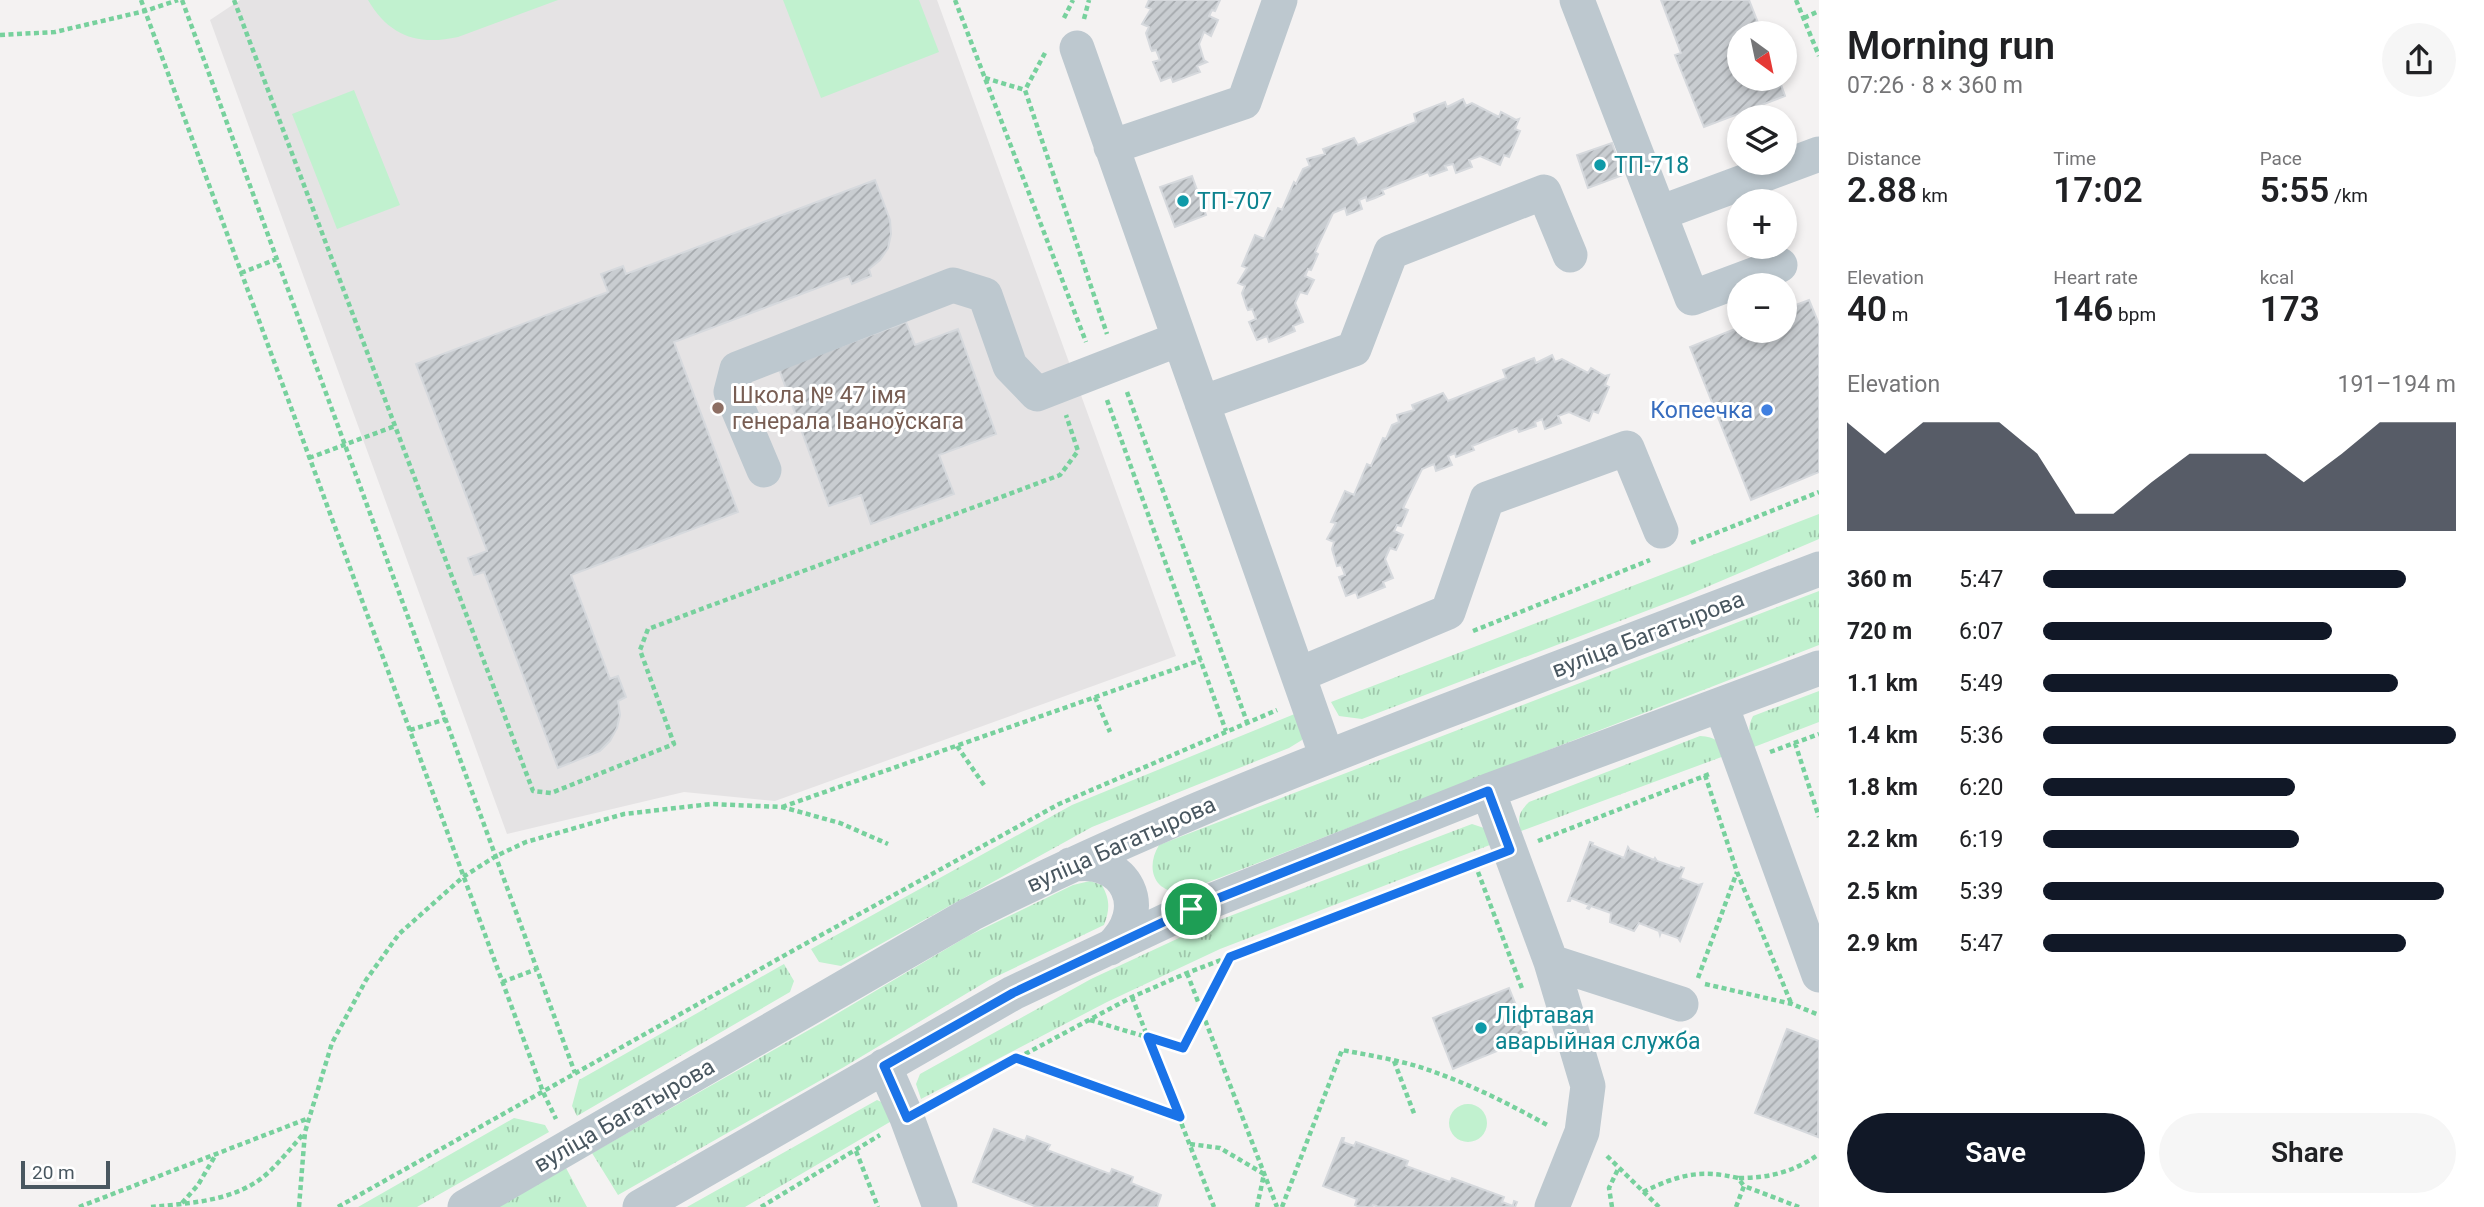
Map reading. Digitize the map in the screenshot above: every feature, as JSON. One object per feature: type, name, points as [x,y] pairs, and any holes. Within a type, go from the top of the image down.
[{"type":"street","points":[[1111,147],[1244,102],[1280,0]]},
{"type":"street","points":[[1577,0],[1692,298],[1780,265]]},
{"type":"street","points":[[1077,48],[1327,757]]},
{"type":"street","points":[[1660,213],[1819,154]]},
{"type":"street","points":[[1202,403],[1354,349],[1391,253],[1544,192],[1570,255]]},
{"type":"street","points":[[764,470],[731,391],[737,369],[953,285],[985,295],[1010,366],[1037,394],[1179,339]]},
{"type":"street","points":[[1302,687],[1448,612],[1487,499],[1627,449],[1668,544]]},
{"type":"street","name":"вуліца Багатырова","points":[[465,1207],[971,914],[1070,865],[1155,827],[1327,757],[1819,569]]},
{"type":"street","points":[[640,1207],[1013,993],[1191,909],[1488,791],[1819,668]]},
{"type":"street","points":[[1721,705],[1813,940],[1819,975]]},
{"type":"street","points":[[1488,791],[1551,962],[1588,1086],[1582,1132],[1552,1207]]},
{"type":"street","points":[[1155,827],[1146,836],[1138,858],[1140,881],[1155,900],[1166,906],[1191,909]]},
{"type":"street","points":[[1070,865],[1096,863],[1119,876],[1127,887],[1131,900],[1130,920],[1120,939],[1110,948]]},
{"type":"street","points":[[1551,962],[1681,1004]]},
{"type":"street","points":[[884,1066],[907,1118],[940,1207]]},
{"type":"path","points":[[141,0],[463,877],[543,1092],[556,1120]]},
{"type":"path","points":[[0,35],[55,32],[180,0],[575,1073]]},
{"type":"path","points":[[234,0],[533,791],[551,793],[674,744],[640,650],[648,629],[1060,475],[1078,451],[1056,386]]},
{"type":"path","points":[[1796,0],[1819,56]]},
{"type":"path","points":[[1803,18],[1819,11]]},
{"type":"path","points":[[985,78],[1025,90]]},
{"type":"path","points":[[242,273],[277,260]]},
{"type":"path","points":[[309,458],[395,426]]},
{"type":"path","points":[[1460,637],[1668,544],[1819,492]]},
{"type":"path","points":[[782,807],[1201,660]]},
{"type":"path","points":[[338,1207],[1059,804],[1247,722],[1302,687]]},
{"type":"path","points":[[1095,697],[1110,732]]},
{"type":"path","points":[[410,730],[446,719]]},
{"type":"path","points":[[761,1207],[907,1118],[1132,997],[1187,973],[1819,734]]},
{"type":"path","points":[[1795,743],[1819,817]]},
{"type":"path","points":[[957,746],[986,788]]},
{"type":"path","points":[[1705,775],[1737,872],[1792,1004]]},
{"type":"path","points":[[299,1207],[305,1132],[309,1118],[332,1043],[366,980],[399,934],[463,877],[496,856],[526,842],[624,814],[710,804],[782,807],[840,823],[888,844]]},
{"type":"path","points":[[1475,864],[1523,992]]},
{"type":"path","points":[[1737,872],[1696,982],[1792,1004],[1819,1015]]},
{"type":"path","points":[[1089,1019],[1183,1048],[1230,957]]},
{"type":"path","points":[[502,982],[537,970]]},
{"type":"path","points":[[1187,973],[1277,1207]]},
{"type":"path","points":[[1132,997],[1214,1207]]},
{"type":"path","points":[[1282,1207],[1342,1050],[1394,1060],[1447,1077],[1502,1101],[1553,1128],[1582,1132],[1659,1207]]},
{"type":"path","points":[[1016,1058],[1180,1117]]},
{"type":"path","points":[[1394,1060],[1415,1116]]},
{"type":"path","points":[[79,1207],[309,1118]]},
{"type":"path","points":[[151,1207],[179,1206],[221,1198],[249,1186],[269,1172],[305,1132]]},
{"type":"path","points":[[1190,1144],[1220,1148],[1264,1174]]},
{"type":"path","points":[[856,1151],[878,1207]]},
{"type":"path","points":[[1643,1192],[1675,1177],[1697,1173],[1761,1178],[1784,1173],[1805,1164],[1819,1154]]},
{"type":"path","points":[[179,1206],[198,1185],[216,1155]]},
{"type":"path","points":[[1612,1207],[1609,1188],[1619,1167]]},
{"type":"path","points":[[1257,1207],[1264,1174]]},
{"type":"path","points":[[1738,1178],[1744,1186],[1800,1207]]},
{"type":"path","points":[[1736,1207],[1744,1186]]},
{"type":"shaded area","name":"Школа № 47 імя генерала Іваноўскага","points":[[240,0],[937,0],[1176,656],[775,801],[684,792],[507,834],[210,20]]},
{"type":"green space","points":[[368,0],[558,0],[458,37],[430,40],[417,39],[395,30]]},
{"type":"green space","points":[[783,0],[919,0],[939,52],[821,98]]},
{"type":"green space","points":[[354,90],[400,205],[337,229],[292,114]]},
{"type":"green space","points":[[1819,514],[1819,539],[1688,595],[1362,719],[1339,716],[1331,702]]},
{"type":"green space","points":[[1819,591],[1819,645],[1183,892],[1165,889],[1155,878],[1153,862],[1159,845]]},
{"type":"green space","points":[[1819,691],[1819,722],[1754,747],[1749,732],[1753,716]]},
{"type":"green space","points":[[1302,711],[1305,728],[1302,740],[1289,748],[1092,827],[841,966],[819,962],[811,949],[1072,805]]},
{"type":"green space","points":[[1700,736],[1717,741],[1727,755],[1521,831],[1520,815],[1529,802]]},
{"type":"green space","points":[[1472,824],[1484,828],[1495,843],[1220,949],[1107,1002],[921,1099],[916,1084],[920,1074],[1091,979],[1209,924]]},
{"type":"green space","points":[[1090,881],[1102,885],[1107,895],[1108,909],[1104,925],[989,980],[844,1067],[618,1195],[592,1153],[968,936],[1073,885]]},
{"type":"green space","points":[[784,964],[794,981],[790,992],[577,1116],[572,1106],[579,1080]]},
{"type":"green space","points":[[877,1100],[886,1104],[895,1119],[745,1207],[687,1207]]},
{"type":"green space","points":[[1468,1104],[1481,1110],[1487,1123],[1481,1136],[1468,1142],[1455,1136],[1449,1123],[1455,1110]]},
{"type":"green space","points":[[514,1118],[545,1125],[549,1132],[417,1207],[358,1207]]},
{"type":"green space","points":[[566,1168],[587,1207],[494,1207]]},
{"type":"building","points":[[1149,0],[1220,0],[1215,11],[1212,10],[1209,16],[1218,20],[1211,36],[1204,32],[1199,44],[1207,62],[1197,66],[1200,72],[1173,82],[1171,77],[1161,81],[1153,62],[1160,60],[1156,50],[1152,51],[1146,33],[1149,27],[1142,24],[1151,9],[1146,7]]},
{"type":"building","points":[[1661,0],[1749,0],[1757,21],[1727,21],[1727,91],[1783,91],[1785,96],[1761,105],[1727,105],[1727,118],[1704,127],[1675,55],[1681,53]]},
{"type":"building","points":[[1463,99],[1466,106],[1472,103],[1499,117],[1501,112],[1519,119],[1515,129],[1520,131],[1509,157],[1504,155],[1500,165],[1480,156],[1469,160],[1472,167],[1456,173],[1453,164],[1445,166],[1447,170],[1430,176],[1428,172],[1382,190],[1384,194],[1375,198],[1367,201],[1366,197],[1359,200],[1362,209],[1347,215],[1345,208],[1333,213],[1315,252],[1318,254],[1311,270],[1308,269],[1305,276],[1314,280],[1307,294],[1300,292],[1295,303],[1303,322],[1293,326],[1295,331],[1269,342],[1267,336],[1257,340],[1249,322],[1256,319],[1252,309],[1248,310],[1242,293],[1245,286],[1238,283],[1247,268],[1242,266],[1255,235],[1264,239],[1278,208],[1282,210],[1294,182],[1296,184],[1303,169],[1310,166],[1307,159],[1325,154],[1323,149],[1354,138],[1358,145],[1416,122],[1414,114],[1445,102],[1447,107]]},
{"type":"building","name":"ТП-718","points":[[1612,143],[1623,175],[1588,188],[1577,155]]},
{"type":"building","name":"ТП-707","points":[[1192,176],[1206,215],[1175,227],[1160,187]]},
{"type":"building","points":[[875,180],[890,220],[891,234],[888,248],[880,260],[869,269],[871,276],[852,284],[849,276],[674,342],[738,512],[571,575],[610,679],[618,676],[626,697],[618,701],[620,715],[610,741],[600,751],[558,768],[484,572],[474,575],[468,558],[487,551],[416,364],[608,292],[601,274],[623,266],[626,274]]},
{"type":"building","name":"Копеечка","points":[[1809,300],[1819,324],[1819,472],[1751,500],[1690,347],[1727,332],[1727,343],[1797,343],[1797,304]]},
{"type":"building","points":[[906,322],[915,345],[958,329],[996,434],[939,455],[954,494],[871,524],[861,495],[829,506],[779,369]]},
{"type":"building","points":[[1552,355],[1555,362],[1562,359],[1588,373],[1591,368],[1605,376],[1609,375],[1605,385],[1609,387],[1598,413],[1593,411],[1589,421],[1569,412],[1558,416],[1561,423],[1545,429],[1542,419],[1535,422],[1536,426],[1519,432],[1517,428],[1472,446],[1474,450],[1456,457],[1455,453],[1448,456],[1452,465],[1436,471],[1434,464],[1422,469],[1403,508],[1408,510],[1401,526],[1397,525],[1394,531],[1403,535],[1396,550],[1390,548],[1385,559],[1393,578],[1383,582],[1385,587],[1358,598],[1356,592],[1346,596],[1339,577],[1345,575],[1341,565],[1337,566],[1332,549],[1334,542],[1327,539],[1336,523],[1331,522],[1345,491],[1354,495],[1367,464],[1371,466],[1383,438],[1386,439],[1392,425],[1399,422],[1397,415],[1414,410],[1412,405],[1443,393],[1448,401],[1506,378],[1503,370],[1534,358],[1536,363]]},
{"type":"building","points":[[1590,842],[1624,858],[1628,847],[1654,860],[1655,858],[1680,869],[1684,868],[1680,878],[1702,884],[1680,941],[1661,932],[1660,935],[1659,931],[1639,923],[1634,931],[1610,922],[1611,913],[1591,906],[1589,909],[1589,905],[1571,898],[1568,901]]},
{"type":"building","name":"Ліфтавая аварыйная служба","points":[[1509,988],[1529,1038],[1453,1069],[1433,1018]]},
{"type":"building","points":[[1787,1029],[1819,1041],[1818,1137],[1755,1113]]},
{"type":"building","points":[[994,1129],[1025,1141],[1027,1136],[1050,1145],[1047,1150],[1110,1174],[1112,1169],[1133,1177],[1131,1183],[1161,1195],[1157,1207],[1037,1207],[973,1182]]},
{"type":"building","points":[[1342,1138],[1343,1142],[1354,1146],[1356,1142],[1408,1161],[1406,1166],[1450,1182],[1452,1178],[1504,1197],[1502,1202],[1513,1206],[1514,1201],[1517,1202],[1515,1207],[1360,1207],[1355,1205],[1357,1199],[1323,1186]]},
{"type":"place","name":"ТП-718","points":[[1600,165]]},
{"type":"place","name":"ТП-707","points":[[1183,201]]},
{"type":"place","name":"Школа № 47 імя генерала Іваноўскага","points":[[718,408]]},
{"type":"place","name":"Копеечка","points":[[1767,410]]},
{"type":"place","name":"Ліфтавая аварыйная служба","points":[[1481,1028]]},
{"type":"route","points":[[1488,791],[1510,850],[1230,957],[1183,1048],[1148,1037],[1180,1117],[1016,1058],[907,1118],[884,1066],[1013,993],[1191,909],[1488,791]]}]
